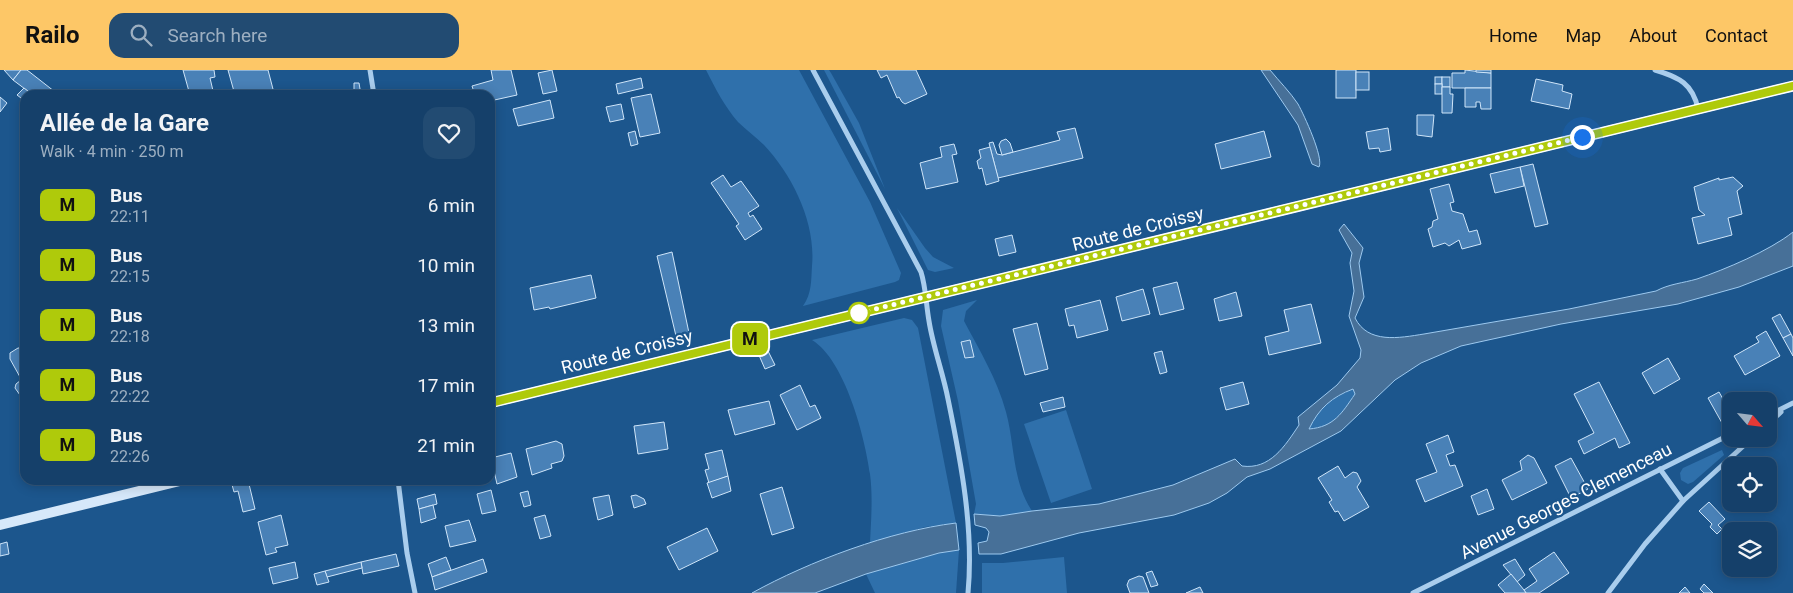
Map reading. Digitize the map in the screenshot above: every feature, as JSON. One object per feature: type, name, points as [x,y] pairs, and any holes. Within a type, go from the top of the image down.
[{"type":"main road","name":"Route de Croissy","points":[[495,402],[1793,86]]},
{"type":"main road","points":[[0,525],[164,485]]},
{"type":"street","points":[[370,70],[373,90]]},
{"type":"street","points":[[813,70],[921,272],[927,298],[929,321],[948,399],[966,509],[971,558],[968,593]]},
{"type":"street","points":[[1655,70],[1674,77],[1689,87],[1695,95],[1698,109]]},
{"type":"street","points":[[1778,410],[1793,403]]},
{"type":"street","points":[[1778,414],[1787,406]]},
{"type":"street","name":"Avenue Georges Clemenceau","points":[[1413,593],[1722,438]]},
{"type":"street","points":[[1608,593],[1646,544],[1683,501],[1741,448]]},
{"type":"street","points":[[1660,469],[1683,501]]},
{"type":"street","points":[[399,485],[407,553],[415,593]]},
{"type":"shaded area","points":[[706,70],[799,70],[870,202],[901,273],[899,280],[803,306],[811,287],[812,250],[810,233],[800,201],[775,157],[738,122]]},
{"type":"shaded area","points":[[824,70],[829,70],[831,73],[859,123],[885,189]]},
{"type":"shaded area","points":[[1261,70],[1270,70],[1298,104],[1309,126],[1319,155],[1319,167],[1312,164],[1298,125]]},
{"type":"shaded area","points":[[897,208],[933,257],[954,268],[935,272],[928,270]]},
{"type":"shaded area","points":[[1344,224],[1363,248],[1359,263],[1364,297],[1355,318],[1368,332],[1376,336],[1395,338],[1569,309],[1656,291],[1671,285],[1697,279],[1734,265],[1760,253],[1793,232],[1793,266],[1739,287],[1678,304],[1561,324],[1461,346],[1421,363],[1395,380],[1341,431],[1270,469],[1247,477],[1227,493],[1209,503],[1174,515],[1079,533],[1001,554],[979,554],[978,543],[987,541],[989,532],[986,528],[975,525],[974,514],[1000,516],[1099,504],[1173,485],[1235,459],[1242,466],[1252,466],[1261,464],[1276,455],[1299,425],[1298,417],[1337,385],[1360,358],[1361,350],[1349,316],[1354,291],[1350,263],[1352,253],[1339,230]],"holes":[[[1353,389],[1355,394],[1341,413],[1331,422],[1318,428],[1309,429],[1317,415],[1332,400]]]},
{"type":"shaded area","points":[[977,300],[966,311],[964,321],[998,388],[1009,424],[1017,475],[1032,511],[1000,516],[974,514],[976,504],[958,401],[941,326],[943,310]]},
{"type":"shaded area","points":[[904,318],[912,320],[918,328],[956,523],[925,527],[870,543],[871,483],[858,421],[844,381],[824,350],[812,340]]},
{"type":"shaded area","points":[[1353,389],[1355,394],[1336,418],[1325,425],[1309,429],[1327,404]]},
{"type":"shaded area","points":[[1066,410],[1092,489],[1051,503],[1024,424]]},
{"type":"shaded area","points":[[1722,450],[1724,455],[1693,482],[1688,484],[1681,480],[1680,473],[1683,468]]},
{"type":"shaded area","points":[[956,523],[959,550],[939,553],[866,574],[815,593],[752,593],[799,570],[851,549],[904,533]]},
{"type":"shaded area","points":[[959,550],[956,593],[875,593],[866,574],[939,553]]},
{"type":"shaded area","points":[[1064,557],[1067,593],[982,593],[982,563],[1003,563]]},
{"type":"building","points":[[4,70],[21,70],[13,80]]},
{"type":"building","points":[[21,70],[27,70],[53,90],[26,90],[13,80]]},
{"type":"building","points":[[183,70],[214,70],[215,77],[210,78],[213,90],[189,90]]},
{"type":"building","points":[[228,70],[268,70],[273,90],[234,90]]},
{"type":"building","points":[[491,70],[511,70],[517,95],[495,100],[495,90],[473,90],[472,86],[493,80]]},
{"type":"building","points":[[552,70],[557,91],[543,94],[538,73]]},
{"type":"building","points":[[877,70],[916,70],[927,94],[905,104],[899,97],[897,98],[887,75],[881,78]]},
{"type":"building","points":[[1336,70],[1356,70],[1356,98],[1336,98]]},
{"type":"building","points":[[1465,70],[1491,73],[1491,88],[1452,88],[1452,73],[1465,73]]},
{"type":"building","points":[[1476,70],[1491,70],[1491,73],[1476,72]]},
{"type":"building","points":[[1356,72],[1369,72],[1369,90],[1356,90]]},
{"type":"building","points":[[1435,77],[1442,77],[1442,84],[1435,84]]},
{"type":"building","points":[[1442,77],[1450,77],[1450,87],[1442,87]]},
{"type":"building","points":[[641,78],[643,88],[618,94],[616,84]]},
{"type":"building","points":[[1536,79],[1563,85],[1562,91],[1572,94],[1569,109],[1531,101]]},
{"type":"building","points":[[354,83],[359,83],[360,90],[354,90]]},
{"type":"building","points":[[1435,84],[1442,84],[1442,94],[1435,94]]},
{"type":"building","points":[[1442,87],[1450,87],[1450,94],[1453,94],[1452,113],[1442,113]]},
{"type":"building","points":[[1465,88],[1491,88],[1491,109],[1481,109],[1480,102],[1476,102],[1476,107],[1465,107]]},
{"type":"building","points":[[651,94],[660,133],[640,137],[631,98]]},
{"type":"building","points":[[0,97],[7,103],[0,112]]},
{"type":"building","points":[[550,100],[554,118],[518,126],[513,109]]},
{"type":"building","points":[[621,104],[624,119],[610,122],[606,107]]},
{"type":"building","points":[[1417,115],[1434,115],[1432,137],[1417,135]]},
{"type":"building","points":[[1075,128],[1083,158],[998,178],[989,143],[993,142],[997,154],[1002,155],[1060,140],[1057,132]]},
{"type":"building","points":[[1388,128],[1391,150],[1380,152],[1379,148],[1369,149],[1366,132]]},
{"type":"building","points":[[635,131],[638,144],[631,146],[628,133]]},
{"type":"building","points":[[1264,131],[1271,157],[1221,169],[1215,144]]},
{"type":"building","points":[[1006,139],[1010,143],[1013,152],[1002,155],[999,145],[1001,141]]},
{"type":"building","points":[[954,144],[957,154],[952,155],[958,182],[926,189],[920,163],[942,157],[940,147]]},
{"type":"building","points":[[990,147],[999,181],[986,185],[982,168],[979,169],[977,161],[981,158],[979,150]]},
{"type":"building","points":[[1533,164],[1548,224],[1535,227],[1520,167]]},
{"type":"building","points":[[1520,167],[1524,186],[1495,193],[1490,174]]},
{"type":"building","points":[[723,175],[731,187],[741,181],[759,206],[748,213],[750,217],[753,215],[762,229],[745,240],[736,226],[739,224],[711,183]]},
{"type":"building","points":[[1733,177],[1743,186],[1737,191],[1742,214],[1728,218],[1732,235],[1698,244],[1692,218],[1705,215],[1699,210],[1694,187],[1719,178],[1719,180]]},
{"type":"building","points":[[1449,184],[1454,202],[1450,203],[1452,211],[1463,214],[1469,232],[1477,230],[1481,244],[1462,249],[1459,240],[1449,246],[1445,243],[1433,247],[1428,229],[1432,227],[1433,221],[1438,219],[1430,189]]},
{"type":"building","points":[[1012,235],[1016,252],[999,256],[995,239]]},
{"type":"building","points":[[672,252],[689,333],[676,336],[657,256]]},
{"type":"building","points":[[591,275],[596,298],[550,309],[549,307],[534,310],[530,288]]},
{"type":"building","points":[[1177,282],[1184,309],[1160,315],[1153,288]]},
{"type":"building","points":[[1143,289],[1150,314],[1122,321],[1116,297]]},
{"type":"building","points":[[1236,292],[1242,316],[1219,321],[1214,299]]},
{"type":"building","points":[[1100,300],[1108,330],[1077,338],[1074,325],[1069,326],[1065,309]]},
{"type":"building","points":[[1311,304],[1321,343],[1269,355],[1265,337],[1289,331],[1284,310]]},
{"type":"building","points":[[1780,314],[1791,334],[1783,338],[1772,318]]},
{"type":"building","points":[[1037,323],[1048,369],[1025,375],[1013,329]]},
{"type":"building","points":[[1766,331],[1780,356],[1745,375],[1734,356],[1759,342],[1756,337]]},
{"type":"building","points":[[1791,334],[1793,338],[1793,356],[1783,338]]},
{"type":"building","points":[[970,340],[974,357],[965,358],[961,342]]},
{"type":"building","points":[[20,348],[20,377],[10,359],[10,353]]},
{"type":"building","points":[[768,351],[775,365],[765,369],[758,353]]},
{"type":"building","points":[[1162,351],[1167,372],[1160,374],[1154,353]]},
{"type":"building","points":[[1668,358],[1680,379],[1654,394],[1642,373]]},
{"type":"building","points":[[20,381],[20,395],[15,388]]},
{"type":"building","points":[[1243,382],[1249,404],[1226,410],[1220,388]]},
{"type":"building","points":[[1599,382],[1630,443],[1619,448],[1615,438],[1584,454],[1578,441],[1594,433],[1574,394]]},
{"type":"building","points":[[800,385],[810,407],[815,405],[821,418],[797,430],[780,395]]},
{"type":"building","points":[[1719,392],[1722,397],[1722,423],[1708,398]]},
{"type":"building","points":[[1063,397],[1065,407],[1043,412],[1040,403]]},
{"type":"building","points":[[769,401],[775,424],[735,435],[728,410]]},
{"type":"building","points":[[664,422],[668,449],[638,454],[634,426]]},
{"type":"building","points":[[1448,435],[1454,452],[1446,455],[1450,466],[1455,465],[1463,486],[1425,502],[1416,480],[1437,472],[1426,444]]},
{"type":"building","points":[[556,441],[562,444],[564,456],[562,461],[551,464],[552,468],[532,475],[526,449]]},
{"type":"building","points":[[722,450],[728,476],[709,483],[705,470],[709,469],[705,454]]},
{"type":"building","points":[[511,453],[517,477],[497,484],[495,457]]},
{"type":"building","points":[[1528,455],[1534,458],[1547,483],[1512,500],[1502,480],[1522,470],[1520,461]]},
{"type":"building","points":[[1571,458],[1588,489],[1571,498],[1555,466]]},
{"type":"building","points":[[1338,466],[1345,478],[1353,472],[1357,473],[1361,481],[1357,487],[1369,507],[1344,521],[1338,511],[1335,512],[1329,502],[1332,500],[1318,478]]},
{"type":"building","points":[[728,476],[731,491],[712,498],[707,483]]},
{"type":"building","points":[[232,485],[249,485],[255,509],[243,512],[238,491],[234,492]]},
{"type":"building","points":[[782,487],[794,528],[772,535],[760,494]]},
{"type":"building","points":[[1487,489],[1494,509],[1478,515],[1471,496]]},
{"type":"building","points":[[491,490],[496,511],[482,514],[477,494]]},
{"type":"building","points":[[528,491],[531,505],[524,507],[520,493]]},
{"type":"building","points":[[435,494],[437,504],[419,509],[417,499]]},
{"type":"building","points":[[609,495],[613,515],[598,520],[593,498]]},
{"type":"building","points":[[636,495],[644,499],[646,504],[634,508],[631,496]]},
{"type":"building","points":[[1709,502],[1725,519],[1718,525],[1722,529],[1717,534],[1710,527],[1712,524],[1699,511]]},
{"type":"building","points":[[433,505],[436,518],[421,523],[419,509]]},
{"type":"building","points":[[281,515],[288,545],[275,548],[277,552],[266,555],[258,522]]},
{"type":"building","points":[[545,515],[551,536],[540,539],[534,518]]},
{"type":"building","points":[[469,520],[476,541],[450,547],[445,526]]},
{"type":"building","points":[[707,528],[718,551],[679,570],[667,547]]},
{"type":"building","points":[[7,542],[9,554],[0,556],[0,544]]},
{"type":"building","points":[[1554,552],[1569,573],[1539,593],[1526,593],[1524,590],[1537,581],[1529,569]]},
{"type":"building","points":[[396,554],[399,566],[363,574],[361,562]]},
{"type":"building","points":[[446,557],[451,570],[432,577],[428,564]]},
{"type":"building","points":[[483,559],[487,572],[435,590],[432,577]]},
{"type":"building","points":[[1515,559],[1525,575],[1517,582],[1503,565]]},
{"type":"building","points":[[295,562],[298,578],[273,584],[269,568]]},
{"type":"building","points":[[361,562],[362,568],[327,577],[325,571]]},
{"type":"building","points":[[325,571],[329,582],[317,585],[314,574]]},
{"type":"building","points":[[1152,571],[1158,585],[1151,587],[1146,573]]},
{"type":"building","points":[[1511,574],[1526,593],[1505,593],[1498,585]]},
{"type":"building","points":[[1139,576],[1143,577],[1149,593],[1130,593],[1127,585],[1129,580]]},
{"type":"building","points":[[1704,584],[1713,593],[1704,593],[1700,589]]},
{"type":"building","points":[[1200,587],[1203,593],[1186,593]]},
{"type":"building","points":[[1685,587],[1690,593],[1679,593]]},
{"type":"bus line","name":"M","points":[[495,402],[1793,86]]},
{"type":"route","points":[[859,313],[1112,253],[1582,137]]}]
